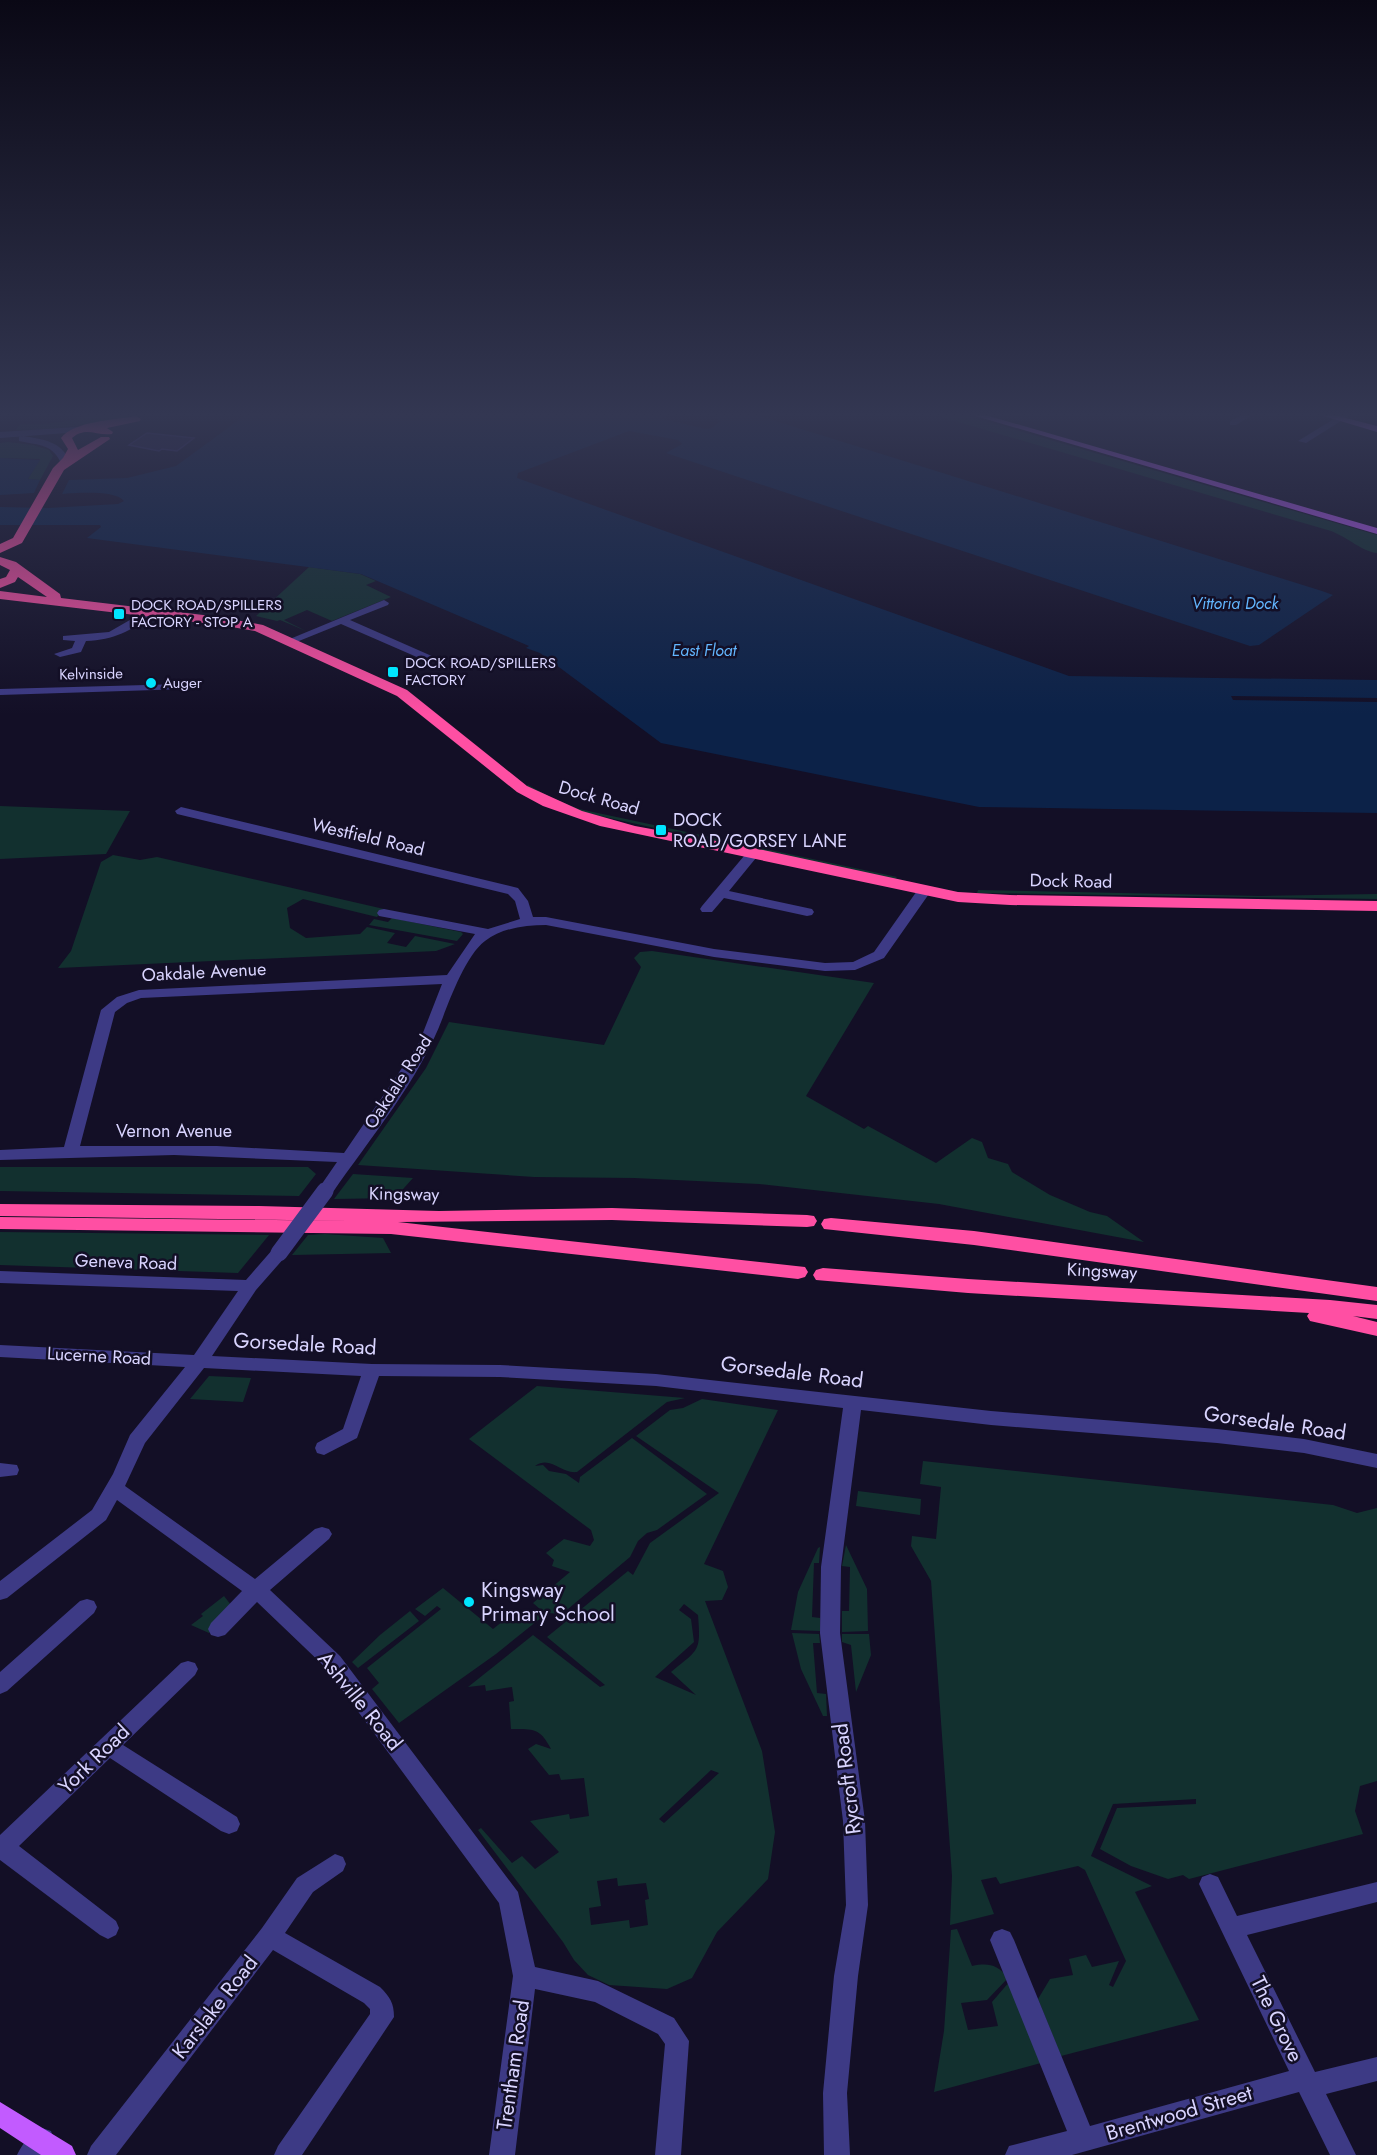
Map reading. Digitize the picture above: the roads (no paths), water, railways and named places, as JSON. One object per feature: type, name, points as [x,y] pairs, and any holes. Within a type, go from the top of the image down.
[{"type":"highway","points":[[0,549],[18,540],[32,515]]},
{"type":"highway","points":[[0,584],[11,579],[9,565],[21,544],[18,540]]},
{"type":"highway","name":"Dock Road","points":[[9,565],[56,597],[72,602]]},
{"type":"highway","name":"Dock Road","points":[[0,595],[72,602],[258,628],[402,693],[522,789],[543,802],[589,819],[953,896],[1010,900],[1377,906]]},
{"type":"highway","name":"Kingsway","points":[[0,1210],[259,1212],[439,1217],[612,1214],[807,1221]]},
{"type":"highway","name":"Kingsway","points":[[0,1223],[391,1228],[798,1272]]},
{"type":"highway","name":"Kingsway","points":[[831,1224],[974,1238],[1377,1294]]},
{"type":"highway","name":"Kingsway","points":[[824,1275],[1377,1312]]},
{"type":"highway","points":[[1243,1276],[1377,1283]]},
{"type":"highway","points":[[1247,1302],[1377,1329]]},
{"type":"main road","points":[[1321,515],[1377,531]]},
{"type":"main road","points":[[0,2114],[36,2148],[63,2155]]},
{"type":"street","points":[[290,641],[384,603]]},
{"type":"street","points":[[67,638],[121,633],[149,612]]},
{"type":"street","points":[[342,620],[430,659]]},
{"type":"street","points":[[60,654],[77,650],[82,637]]},
{"type":"street","name":"Kelvinside","points":[[0,692],[183,687]]},
{"type":"street","name":"Westfield Road","points":[[181,811],[513,891],[520,897],[527,921]]},
{"type":"street","points":[[707,909],[754,853]]},
{"type":"street","name":"Oakdale Road","points":[[0,1593],[99,1515],[115,1490],[136,1440],[198,1361],[250,1286],[279,1253],[325,1191],[426,1043],[452,980],[479,938],[527,921],[569,925],[714,953],[839,968],[870,961],[879,955],[924,891]]},
{"type":"street","points":[[721,893],[807,912]]},
{"type":"street","points":[[384,913],[489,933]]},
{"type":"street","name":"Oakdale Avenue","points":[[71,1150],[108,1010],[122,1000],[139,994],[452,980]]},
{"type":"street","name":"Vernon Avenue","points":[[0,1155],[71,1150],[255,1151],[347,1158]]},
{"type":"street","name":"Geneva Road","points":[[0,1277],[250,1286]]},
{"type":"street","name":"Lucerne Road","points":[[0,1351],[198,1361]]},
{"type":"street","name":"Gorsedale Road","points":[[198,1361],[372,1370],[500,1371],[656,1380],[991,1418],[1217,1436],[1304,1446],[1377,1461]]},
{"type":"street","points":[[324,1448],[351,1433],[372,1370]]},
{"type":"street","name":"Rycroft Road","points":[[837,2155],[835,2093],[846,1976],[857,1905],[854,1821],[830,1633],[831,1567],[853,1403]]},
{"type":"street","name":"Ashville Road","points":[[115,1490],[256,1590],[338,1667],[510,1899],[525,1976]]},
{"type":"street","points":[[218,1629],[256,1590],[322,1534]]},
{"type":"street","points":[[0,1685],[87,1606]]},
{"type":"street","name":"York Road","points":[[2,1849],[188,1669]]},
{"type":"street","points":[[108,1746],[229,1824]]},
{"type":"street","points":[[2,1849],[108,1928]]},
{"type":"street","name":"Karslake Road","points":[[100,2155],[270,1936],[305,1886],[335,1864]]},
{"type":"street","name":"The Grove","points":[[1210,1884],[1343,2155]]},
{"type":"street","points":[[1232,1928],[1377,1892]]},
{"type":"street","points":[[270,1936],[372,1995],[382,2005],[382,2017],[287,2155]]},
{"type":"street","points":[[1002,1940],[1083,2140]]},
{"type":"street","points":[[525,1976],[598,1992],[666,2026],[677,2041],[668,2155]]},
{"type":"street","name":"Trentham Road","points":[[501,2155],[525,1976]]},
{"type":"street","name":"Brentwood Street","points":[[1018,2155],[1307,2082],[1377,2069]]},
{"type":"water","name":"East Float","points":[[0,515],[619,515],[1069,676],[1377,680],[1377,813],[979,807],[661,743],[540,653],[526,648],[529,646],[361,574],[87,538],[101,527],[100,525],[0,525]]},
{"type":"water","name":"East Float","points":[[852,515],[1076,515],[1333,595],[1259,645],[1250,646]]},
{"type":"place","name":"DOCK ROAD/SPILLERS FACTORY - STOP A","points":[[119,614]]},
{"type":"place","name":"DOCK ROAD/SPILLERS FACTORY","points":[[393,672]]},
{"type":"place","name":"Auger","points":[[151,683]]},
{"type":"place","name":"DOCK ROAD/GORSEY LANE","points":[[661,830]]},
{"type":"place","name":"Kingsway Primary School","points":[[469,1602]]},
{"type":"water label","name":"Vittoria Dock","points":[[1235,603]]}]
